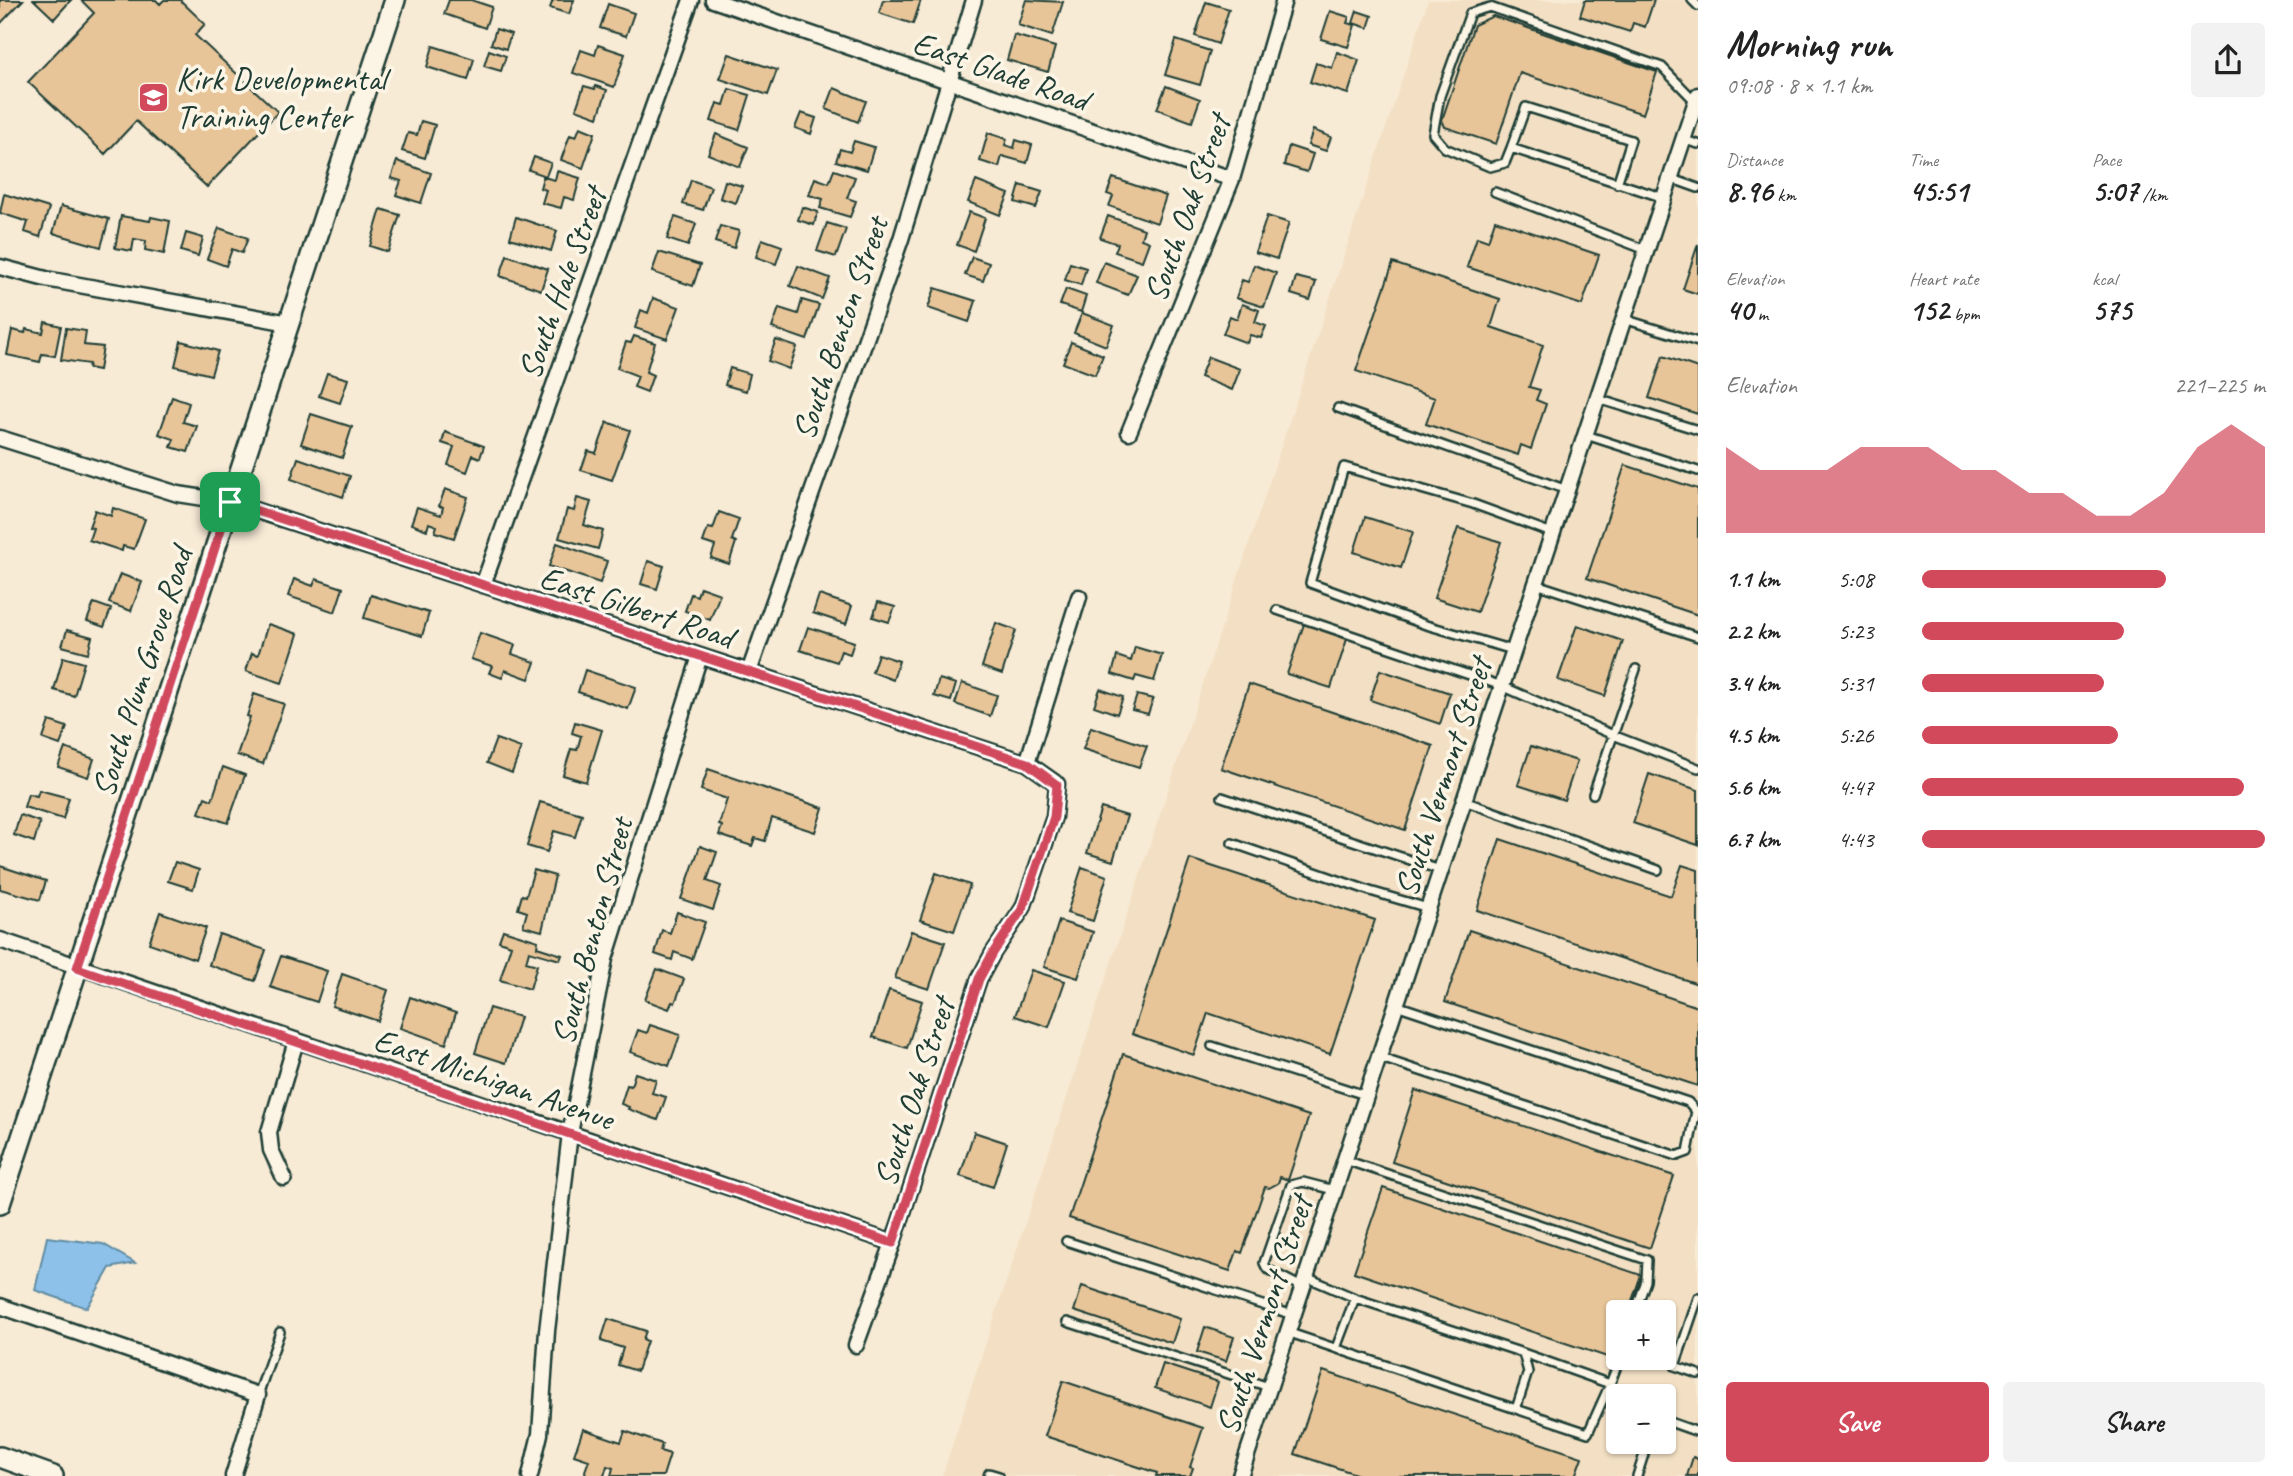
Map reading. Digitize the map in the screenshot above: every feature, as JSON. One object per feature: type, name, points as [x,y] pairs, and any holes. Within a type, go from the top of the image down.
[{"type":"main road","name":"South Plum Grove Road","points":[[0,1204],[395,0]]},
{"type":"main road","points":[[0,1457],[41,1474]]},
{"type":"street","name":"South Hale Street","points":[[483,585],[691,0]]},
{"type":"street","name":"East Glade Road","points":[[713,0],[1232,179]]},
{"type":"street","name":"South Benton Street","points":[[749,672],[901,239],[974,0]]},
{"type":"street","name":"South Oak Street","points":[[1129,432],[1232,179],[1284,0]]},
{"type":"street","name":"South Vermont Street","points":[[1240,1476],[1697,99]]},
{"type":"street","points":[[0,267],[46,279],[289,323]]},
{"type":"street","name":"East Gilbert Road","points":[[0,438],[178,494],[230,502],[1027,763]]},
{"type":"street","points":[[1027,763],[1079,597]]},
{"type":"street","name":"South Benton Street","points":[[530,1476],[540,1434],[548,1331],[570,1133],[605,960],[700,656]]},
{"type":"street","name":"South Oak Street","points":[[856,1345],[893,1243],[979,979],[1023,908],[1054,817],[1057,785],[1027,763]]},
{"type":"street","name":"East Michigan Avenue","points":[[0,940],[893,1243]]},
{"type":"street","points":[[284,1178],[271,1150],[268,1132],[296,1041]]},
{"type":"street","points":[[0,1306],[258,1395],[233,1476]]},
{"type":"lane","points":[[1692,0],[1698,6]]},
{"type":"lane","points":[[1617,184],[1631,139],[1526,107],[1505,163],[1490,167],[1445,148],[1433,134],[1440,96],[1471,13],[1490,7],[1662,67],[1697,99]]},
{"type":"lane","points":[[1683,139],[1698,144]]},
{"type":"lane","points":[[1511,148],[1664,198]]},
{"type":"lane","points":[[1670,178],[1698,188]]},
{"type":"lane","points":[[1495,192],[1646,250]]},
{"type":"lane","points":[[1623,319],[1698,342]]},
{"type":"lane","points":[[1597,399],[1698,430]]},
{"type":"lane","points":[[1338,408],[1567,490]]},
{"type":"lane","points":[[1585,435],[1698,471]]},
{"type":"lane","points":[[1513,650],[1426,625],[1310,583],[1344,467],[1473,504],[1552,533]]},
{"type":"lane","points":[[1535,584],[1698,637]]},
{"type":"lane","points":[[1277,610],[1502,686],[1613,735],[1698,768]]},
{"type":"lane","points":[[1593,794],[1636,669]]},
{"type":"lane","points":[[1222,797],[1440,870]]},
{"type":"lane","points":[[1463,800],[1658,870]]},
{"type":"lane","points":[[1232,843],[1427,908]]},
{"type":"lane","points":[[1378,1057],[1677,1156],[1688,1152],[1696,1111],[1688,1102],[1395,1005]]},
{"type":"lane","points":[[1212,1046],[1366,1096]]},
{"type":"lane","points":[[1344,1160],[1647,1260],[1646,1281],[1639,1300]]},
{"type":"lane","points":[[1334,1190],[1303,1182],[1291,1185],[1264,1263],[1267,1269],[1610,1384],[1615,1370]]},
{"type":"lane","points":[[1066,1241],[1293,1315]]},
{"type":"lane","points":[[1336,1348],[1355,1298]]},
{"type":"lane","points":[[1698,1298],[1675,1366],[1698,1374]]},
{"type":"lane","points":[[1067,1322],[1269,1387]]},
{"type":"lane","points":[[258,1395],[281,1332]]},
{"type":"lane","points":[[1287,1332],[1588,1433],[1606,1393]]},
{"type":"lane","points":[[1516,1409],[1528,1372],[1523,1353]]},
{"type":"lane","points":[[1676,1424],[1698,1432]]},
{"type":"lane","points":[[1637,1476],[1644,1454]]},
{"type":"lane","points":[[988,1476],[989,1473],[999,1476]]},
{"type":"shaded area","points":[[1428,0],[1698,0],[1698,1476],[942,1476]]},
{"type":"water","points":[[47,1237],[103,1244],[135,1263],[110,1268],[87,1308],[35,1290]]},
{"type":"building","points":[[0,0],[23,0],[0,24]]},
{"type":"building","points":[[34,0],[71,0],[54,19]]},
{"type":"building","name":"Kirk Developmental Training Center","points":[[81,0],[156,0],[160,4],[164,0],[180,0],[205,24],[195,35],[278,112],[207,187],[136,121],[105,154],[28,82],[94,13]]},
{"type":"building","points":[[449,0],[471,0],[492,7],[485,28],[444,14]]},
{"type":"building","points":[[553,0],[574,0],[569,14],[550,8]]},
{"type":"building","points":[[883,0],[921,0],[913,24],[879,13]]},
{"type":"building","points":[[1026,0],[1063,2],[1052,36],[1018,25]]},
{"type":"building","points":[[1585,0],[1654,0],[1645,27],[1633,23],[1630,32],[1580,16]]},
{"type":"building","points":[[1206,2],[1229,9],[1218,44],[1195,36]]},
{"type":"building","points":[[608,4],[634,13],[626,36],[600,28]]},
{"type":"building","points":[[1330,11],[1349,17],[1347,23],[1355,25],[1348,47],[1321,39]]},
{"type":"building","points":[[1357,11],[1372,16],[1368,28],[1353,23]]},
{"type":"building","points":[[1493,16],[1657,72],[1643,114],[1520,73],[1496,144],[1445,127],[1442,120],[1474,25]]},
{"type":"building","points":[[496,29],[511,34],[506,49],[491,44]]},
{"type":"building","points":[[1014,35],[1055,47],[1048,72],[1007,60]]},
{"type":"building","points":[[1176,40],[1210,51],[1200,85],[1165,75]]},
{"type":"building","points":[[598,45],[625,54],[614,87],[573,73],[581,50],[595,55]]},
{"type":"building","points":[[433,46],[474,59],[468,80],[427,67]]},
{"type":"building","points":[[489,50],[506,56],[501,71],[484,66]]},
{"type":"building","points":[[1337,52],[1359,60],[1348,94],[1310,82],[1316,63],[1332,68]]},
{"type":"building","points":[[729,54],[777,70],[768,95],[720,79]]},
{"type":"building","points":[[584,86],[607,90],[598,117],[576,109]]},
{"type":"building","points":[[1166,86],[1200,99],[1192,122],[1157,109]]},
{"type":"building","points":[[834,88],[866,101],[858,122],[826,109]]},
{"type":"building","points":[[729,89],[750,95],[739,130],[711,121],[717,103],[724,105]]},
{"type":"building","points":[[801,113],[816,118],[811,134],[795,128]]},
{"type":"building","points":[[421,121],[435,125],[425,158],[402,151],[408,133],[417,135]]},
{"type":"building","points":[[580,127],[595,133],[583,168],[561,160],[570,135],[576,137]]},
{"type":"building","points":[[1313,130],[1331,137],[1326,151],[1308,145]]},
{"type":"building","points":[[988,133],[1007,139],[1005,145],[1014,148],[1016,140],[1032,145],[1027,163],[1002,156],[999,167],[980,161]]},
{"type":"building","points":[[716,134],[748,147],[740,167],[708,154]]},
{"type":"building","points":[[854,141],[874,147],[867,170],[836,161],[840,149],[850,152]]},
{"type":"building","points":[[1289,146],[1313,154],[1307,172],[1284,165]]},
{"type":"building","points":[[534,157],[551,163],[546,176],[529,170]]},
{"type":"building","points":[[397,161],[431,173],[421,203],[396,195],[401,181],[391,178]]},
{"type":"building","points":[[834,170],[855,177],[847,198],[856,201],[850,217],[820,208],[823,199],[809,195],[815,178],[829,183]]},
{"type":"building","points":[[557,171],[580,178],[574,200],[564,197],[561,208],[542,203],[546,190],[540,188],[543,177],[555,180]]},
{"type":"building","points":[[1113,178],[1166,196],[1157,223],[1109,206],[1113,196],[1107,194]]},
{"type":"building","points":[[691,180],[711,187],[703,210],[683,204]]},
{"type":"building","points":[[725,181],[742,186],[736,203],[720,198]]},
{"type":"building","points":[[976,181],[1009,194],[1000,215],[968,202]]},
{"type":"building","points":[[1020,185],[1042,192],[1036,208],[1015,202]]},
{"type":"building","points":[[4,194],[49,208],[40,237],[25,232],[28,222],[0,213]]},
{"type":"building","points":[[61,206],[109,219],[101,247],[53,233]]},
{"type":"building","points":[[802,207],[818,212],[814,225],[798,220]]},
{"type":"building","points":[[381,209],[400,215],[388,252],[370,246]]},
{"type":"building","points":[[969,212],[985,218],[974,251],[957,245]]},
{"type":"building","points":[[121,216],[170,221],[164,254],[145,250],[146,241],[134,239],[132,251],[115,248]]},
{"type":"building","points":[[1108,216],[1144,229],[1141,239],[1149,242],[1142,261],[1115,252],[1118,244],[1100,238]]},
{"type":"building","points":[[1267,216],[1289,223],[1277,259],[1255,252]]},
{"type":"building","points":[[516,217],[557,231],[551,251],[510,238]]},
{"type":"building","points":[[675,217],[696,224],[688,246],[667,239]]},
{"type":"building","points":[[1495,220],[1599,255],[1582,305],[1467,267],[1477,237],[1488,241]]},
{"type":"building","points":[[827,223],[846,229],[836,257],[817,251]]},
{"type":"building","points":[[720,226],[739,231],[734,248],[715,242]]},
{"type":"building","points":[[219,228],[248,238],[242,253],[232,249],[226,266],[207,259]]},
{"type":"building","points":[[186,233],[203,238],[198,256],[181,251]]},
{"type":"building","points":[[762,239],[782,246],[776,264],[756,257]]},
{"type":"building","points":[[1698,244],[1698,294],[1683,289]]},
{"type":"building","points":[[659,252],[700,265],[693,286],[652,272]]},
{"type":"building","points":[[507,255],[548,269],[541,290],[500,276]]},
{"type":"building","points":[[972,257],[989,263],[983,281],[965,275]]},
{"type":"building","points":[[1104,262],[1137,275],[1128,295],[1096,283]]},
{"type":"building","points":[[1070,263],[1086,268],[1081,285],[1065,280]]},
{"type":"building","points":[[1393,263],[1500,299],[1491,327],[1543,345],[1529,387],[1540,390],[1536,400],[1546,404],[1531,449],[1521,445],[1518,455],[1426,424],[1435,398],[1356,371]]},
{"type":"building","points":[[1254,265],[1276,273],[1264,307],[1236,298],[1242,280],[1248,282]]},
{"type":"building","points":[[798,266],[830,278],[822,299],[790,286]]},
{"type":"building","points":[[1296,277],[1316,282],[1310,300],[1291,294]]},
{"type":"building","points":[[935,288],[976,301],[969,322],[928,308]]},
{"type":"building","points":[[1066,289],[1086,296],[1081,312],[1060,305]]},
{"type":"building","points":[[653,298],[679,307],[667,339],[635,328],[641,310],[648,313]]},
{"type":"building","points":[[802,300],[819,305],[807,340],[772,328],[779,308],[798,314]]},
{"type":"building","points":[[1242,304],[1259,310],[1255,322],[1266,326],[1261,338],[1250,335],[1247,343],[1223,334],[1230,316],[1237,319]]},
{"type":"building","points":[[1082,313],[1114,325],[1106,346],[1074,333]]},
{"type":"building","points":[[45,322],[61,326],[55,356],[42,354],[40,362],[7,355],[12,330],[25,333],[26,329],[43,333]]},
{"type":"building","points":[[66,328],[86,331],[84,345],[103,347],[99,370],[88,368],[89,364],[61,360]]},
{"type":"building","points":[[634,336],[655,343],[646,372],[653,375],[647,392],[634,387],[638,376],[617,368],[626,342],[631,343]]},
{"type":"building","points":[[776,340],[797,347],[789,369],[768,361]]},
{"type":"building","points":[[181,341],[218,351],[211,375],[175,366]]},
{"type":"building","points":[[1071,342],[1103,355],[1095,375],[1063,363]]},
{"type":"building","points":[[1663,356],[1698,368],[1698,414],[1649,398]]},
{"type":"building","points":[[1208,357],[1240,369],[1232,390],[1200,377]]},
{"type":"building","points":[[730,368],[750,374],[746,391],[725,385]]},
{"type":"building","points":[[327,373],[348,379],[340,403],[319,396]]},
{"type":"building","points":[[172,397],[189,403],[183,422],[197,426],[188,452],[171,447],[174,439],[159,434]]},
{"type":"building","points":[[311,414],[352,427],[342,458],[301,444]]},
{"type":"building","points":[[607,422],[630,430],[612,480],[581,470],[588,451],[596,453]]},
{"type":"building","points":[[445,432],[484,446],[480,458],[473,455],[467,472],[448,465],[454,447],[442,443]]},
{"type":"building","points":[[298,458],[350,476],[343,497],[291,479]]},
{"type":"building","points":[[1625,465],[1698,489],[1698,615],[1587,578]]},
{"type":"building","points":[[445,489],[468,497],[454,538],[435,532],[437,526],[429,523],[427,530],[411,524],[417,507],[441,515],[443,507],[439,506]]},
{"type":"building","points":[[577,498],[591,502],[584,525],[603,531],[598,549],[559,538],[567,509],[574,511]]},
{"type":"building","points":[[113,508],[145,519],[134,549],[123,546],[122,551],[89,540],[93,528],[89,527],[95,510],[111,516]]},
{"type":"building","points":[[719,512],[739,519],[732,540],[736,542],[729,564],[711,558],[715,546],[703,542],[708,528],[713,529]]},
{"type":"building","points":[[1365,517],[1413,532],[1401,568],[1354,552]]},
{"type":"building","points":[[1458,528],[1501,542],[1477,612],[1434,598]]},
{"type":"building","points":[[557,543],[607,561],[600,583],[549,566]]},
{"type":"building","points":[[648,561],[664,566],[657,589],[641,584]]},
{"type":"building","points":[[120,574],[142,582],[131,611],[109,603]]},
{"type":"building","points":[[294,579],[313,586],[316,579],[343,588],[335,612],[288,596]]},
{"type":"building","points":[[700,587],[720,594],[710,620],[685,611],[691,594],[697,596]]},
{"type":"building","points":[[371,595],[429,613],[422,636],[364,618]]},
{"type":"building","points":[[819,595],[852,606],[846,624],[813,613]]},
{"type":"building","points":[[878,602],[895,607],[889,622],[873,617]]},
{"type":"building","points":[[94,603],[111,609],[104,627],[87,621]]},
{"type":"building","points":[[996,623],[1016,630],[1002,674],[982,667]]},
{"type":"building","points":[[268,624],[298,634],[282,683],[246,671],[252,653],[258,655]]},
{"type":"building","points":[[1304,624],[1347,639],[1331,688],[1287,674]]},
{"type":"building","points":[[1577,625],[1623,641],[1605,696],[1558,680]]},
{"type":"building","points":[[808,627],[854,642],[850,654],[841,651],[837,662],[800,650]]},
{"type":"building","points":[[67,630],[92,637],[88,653],[62,646]]},
{"type":"building","points":[[480,633],[515,645],[512,654],[535,662],[529,679],[505,670],[502,678],[489,673],[492,666],[471,659]]},
{"type":"building","points":[[1135,647],[1162,655],[1154,681],[1136,676],[1134,681],[1112,674],[1117,656],[1131,661]]},
{"type":"building","points":[[878,654],[899,661],[893,680],[872,672]]},
{"type":"building","points":[[63,657],[84,663],[74,696],[54,690]]},
{"type":"building","points":[[585,670],[636,687],[628,709],[578,692]]},
{"type":"building","points":[[1380,670],[1450,693],[1440,724],[1370,700]]},
{"type":"building","points":[[939,679],[956,684],[951,701],[934,696]]},
{"type":"building","points":[[962,683],[997,695],[990,716],[955,704]]},
{"type":"building","points":[[1249,684],[1433,746],[1405,830],[1221,768]]},
{"type":"building","points":[[1100,689],[1123,697],[1117,714],[1094,706]]},
{"type":"building","points":[[254,694],[284,704],[263,764],[237,755],[250,717],[247,716]]},
{"type":"building","points":[[1137,695],[1153,699],[1148,714],[1132,710]]},
{"type":"building","points":[[49,721],[67,727],[60,745],[43,739]]},
{"type":"building","points":[[575,722],[602,730],[586,782],[563,775],[571,749],[577,750],[581,736],[572,733]]},
{"type":"building","points":[[1091,727],[1147,746],[1139,767],[1083,749]]},
{"type":"building","points":[[496,739],[521,748],[512,773],[487,763]]},
{"type":"building","points":[[1531,746],[1577,761],[1564,800],[1518,785]]},
{"type":"building","points":[[65,748],[94,759],[88,777],[58,767]]},
{"type":"building","points":[[223,767],[245,775],[228,823],[199,813],[205,797],[212,800]]},
{"type":"building","points":[[708,769],[823,808],[815,832],[772,818],[765,841],[755,838],[752,846],[719,835],[722,826],[719,825],[727,799],[701,790]]},
{"type":"building","points":[[1649,774],[1698,790],[1698,845],[1633,823]]},
{"type":"building","points":[[39,790],[69,798],[63,819],[24,807],[28,794],[37,796]]},
{"type":"building","points":[[540,802],[582,814],[575,837],[554,831],[547,852],[527,846]]},
{"type":"building","points":[[1101,808],[1127,816],[1113,861],[1087,853]]},
{"type":"building","points":[[20,815],[40,822],[34,842],[14,835]]},
{"type":"building","points":[[1500,839],[1671,896],[1682,865],[1698,870],[1698,984],[1477,910]]},
{"type":"building","points":[[700,846],[717,852],[707,881],[721,886],[713,910],[681,899]]},
{"type":"building","points":[[1190,859],[1375,920],[1330,1054],[1208,1013],[1194,1055],[1132,1034]]},
{"type":"building","points":[[175,862],[199,870],[193,889],[168,881]]},
{"type":"building","points":[[0,866],[46,881],[40,900],[0,889]]},
{"type":"building","points":[[1082,867],[1107,876],[1093,921],[1067,913]]},
{"type":"building","points":[[534,870],[555,876],[542,931],[523,926],[527,912],[518,909],[522,895],[526,896]]},
{"type":"building","points":[[936,873],[970,885],[954,931],[920,920]]},
{"type":"building","points":[[160,912],[206,928],[195,959],[149,943]]},
{"type":"building","points":[[677,912],[705,922],[692,959],[674,952],[672,960],[655,954],[662,930],[670,933]]},
{"type":"building","points":[[1059,921],[1093,932],[1078,978],[1044,967]]},
{"type":"building","points":[[503,930],[538,941],[537,947],[562,955],[560,960],[529,951],[526,962],[537,965],[530,989],[500,980],[511,945],[499,941]]},
{"type":"building","points":[[1469,930],[1698,1007],[1698,1086],[1445,1002]]},
{"type":"building","points":[[911,931],[945,942],[929,989],[895,978]]},
{"type":"building","points":[[219,934],[266,950],[255,981],[209,965]]},
{"type":"building","points":[[281,956],[327,971],[317,1002],[270,987]]},
{"type":"building","points":[[657,969],[684,979],[675,1003],[672,1002],[669,1009],[645,1000]]},
{"type":"building","points":[[1031,970],[1065,981],[1049,1027],[1015,1016]]},
{"type":"building","points":[[342,974],[388,990],[378,1021],[332,1006]]},
{"type":"building","points":[[889,990],[922,1001],[907,1048],[873,1037]]},
{"type":"building","points":[[410,997],[456,1013],[446,1044],[400,1028]]},
{"type":"building","points":[[489,1008],[520,1017],[506,1063],[475,1053]]},
{"type":"building","points":[[650,1025],[680,1035],[669,1066],[630,1052],[638,1030],[647,1033]]},
{"type":"building","points":[[1123,1054],[1309,1116],[1288,1180],[1280,1177],[1278,1183],[1269,1188],[1265,1187],[1242,1253],[1237,1251],[1230,1271],[1069,1218]]},
{"type":"building","points":[[635,1073],[656,1080],[652,1093],[666,1097],[658,1120],[621,1104],[627,1085],[631,1086]]},
{"type":"building","points":[[1415,1090],[1674,1176],[1650,1248],[1392,1162]]},
{"type":"building","points":[[974,1132],[1007,1143],[993,1187],[960,1176]]},
{"type":"building","points":[[1383,1188],[1641,1275],[1632,1300],[1606,1300],[1606,1357],[1354,1272]]},
{"type":"building","points":[[1082,1286],[1180,1319],[1172,1343],[1074,1311]]},
{"type":"building","points":[[608,1319],[646,1331],[643,1339],[647,1341],[637,1371],[618,1365],[623,1348],[601,1341]]},
{"type":"building","points":[[1205,1327],[1234,1337],[1226,1361],[1197,1352]]},
{"type":"building","points":[[1163,1364],[1218,1382],[1210,1407],[1155,1388]]},
{"type":"building","points":[[1323,1371],[1582,1457],[1575,1476],[1362,1476],[1295,1454]]},
{"type":"building","points":[[1063,1381],[1203,1428],[1190,1467],[1193,1468],[1190,1476],[1156,1476],[1157,1473],[1045,1436]]},
{"type":"building","points":[[583,1429],[621,1442],[625,1431],[662,1444],[660,1451],[670,1454],[663,1476],[611,1476],[613,1468],[607,1466],[604,1476],[586,1476],[589,1460],[574,1455]]},
{"type":"building","points":[[1693,1457],[1698,1459],[1698,1476],[1687,1476]]},
{"type":"place","name":"Kirk Developmental Training Center","points":[[153,97]]},
{"type":"route","points":[[230,502],[1027,763],[1057,785],[1054,817],[1023,908],[979,979],[893,1243],[77,968],[230,502]]}]
